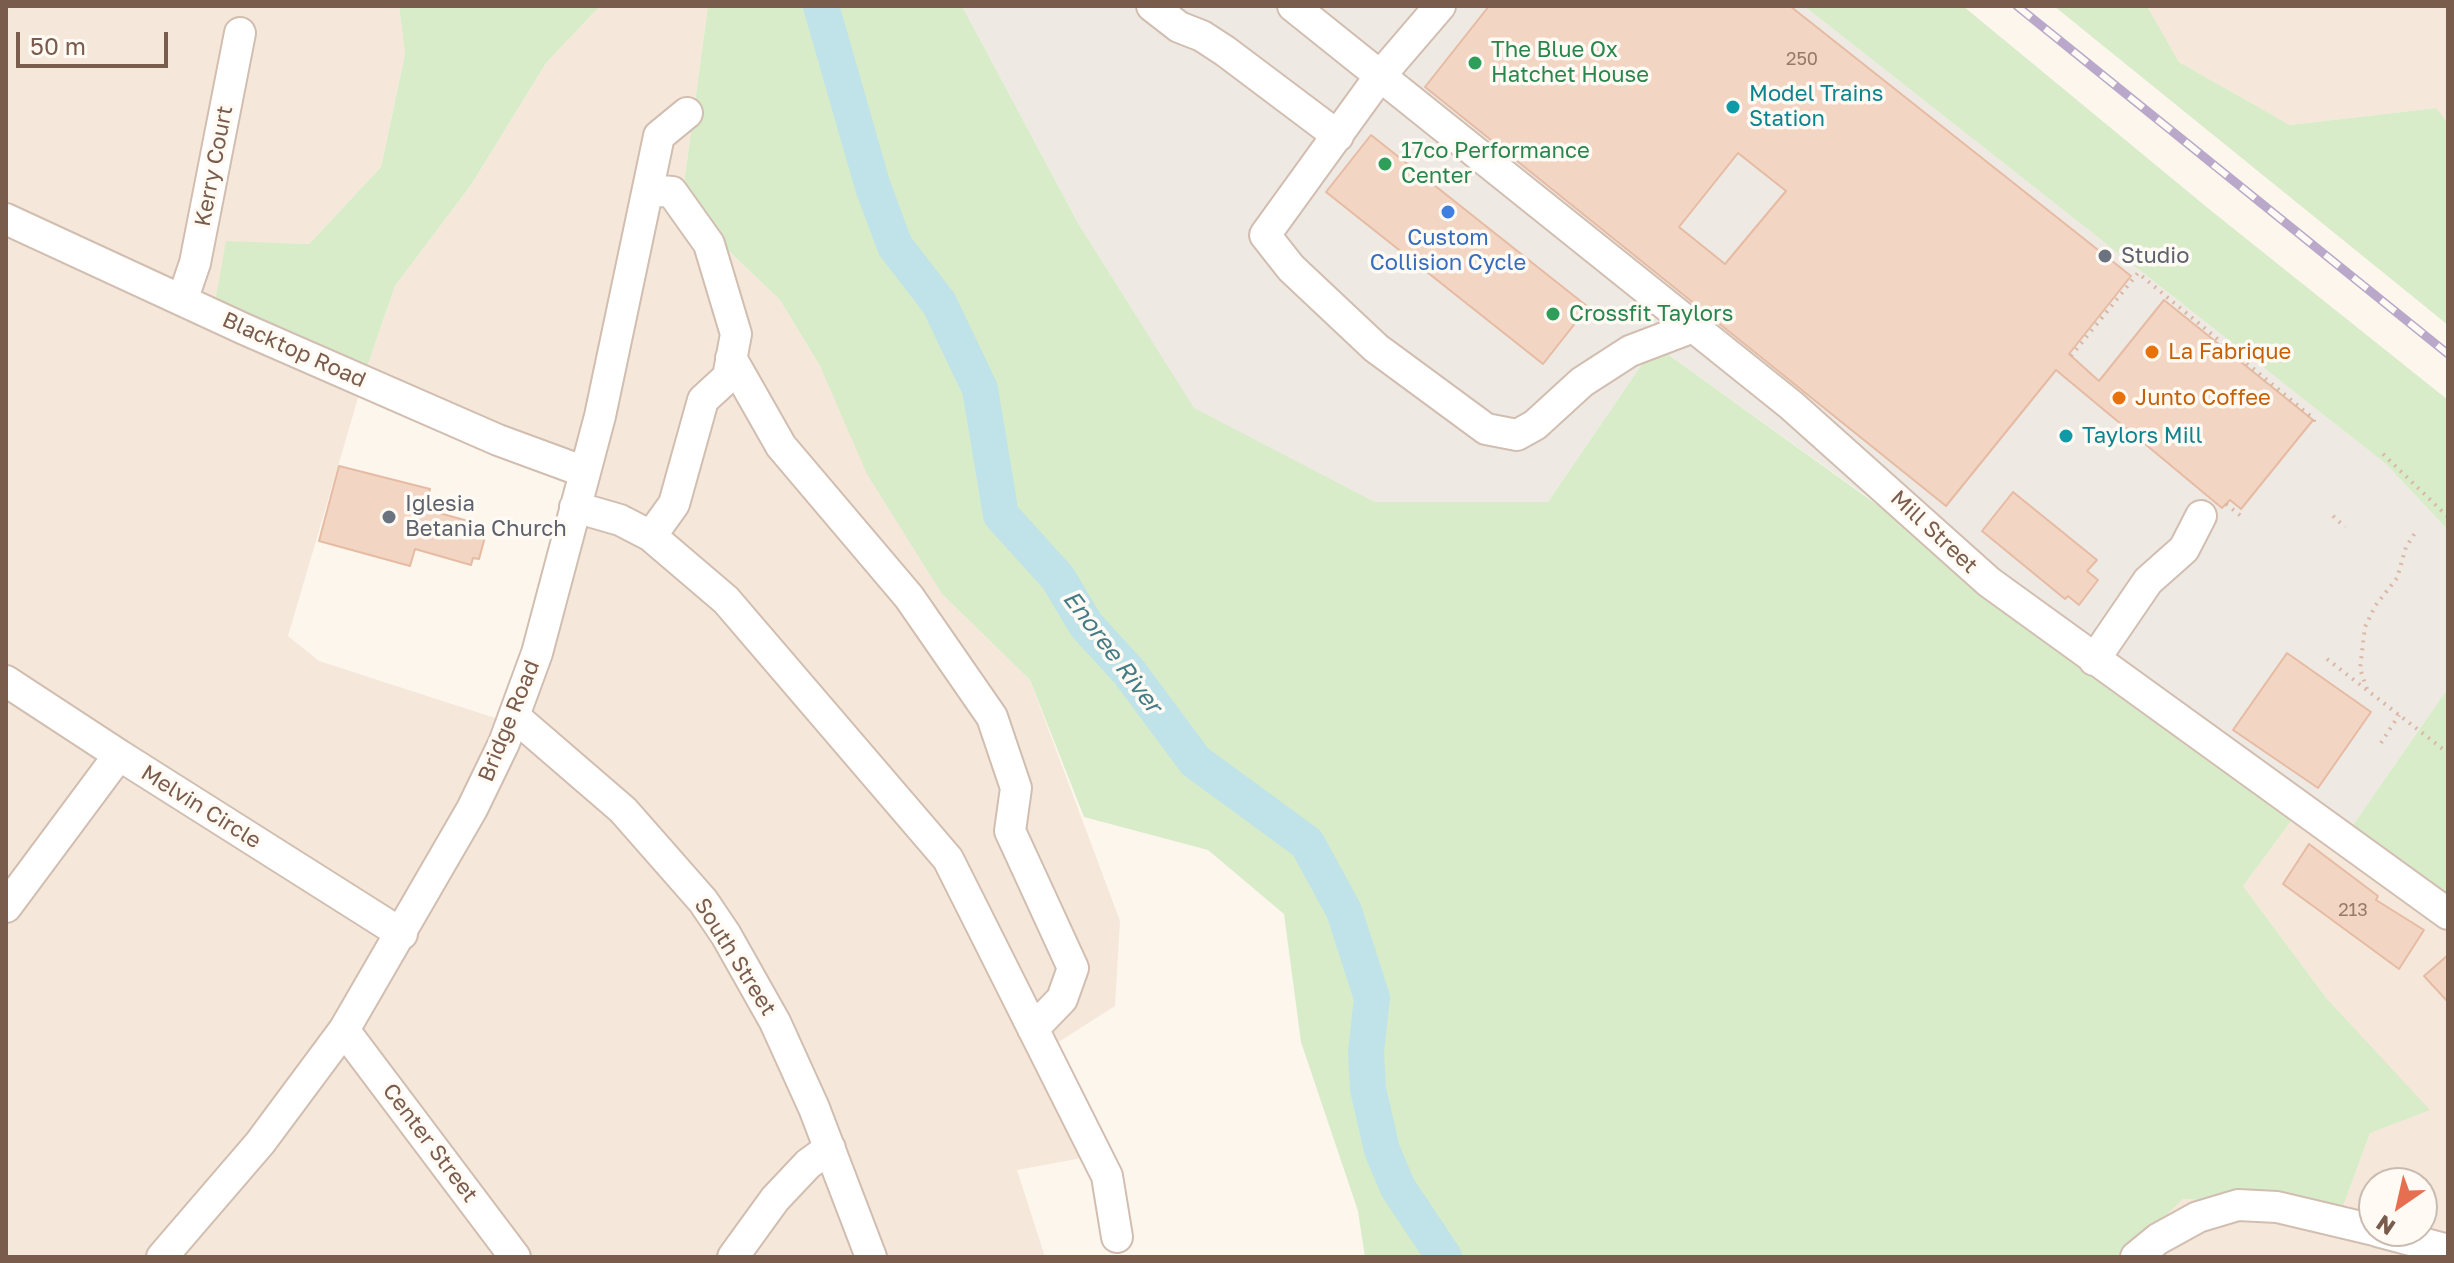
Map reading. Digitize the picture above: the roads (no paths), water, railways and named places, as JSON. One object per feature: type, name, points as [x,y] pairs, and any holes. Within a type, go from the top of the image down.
[{"type":"street","points":[[1152,6],[1179,27],[1202,36],[1225,51],[1338,136]]},
{"type":"street","name":"Mill Street","points":[[1293,6],[1791,405],[1917,515],[1960,558],[2094,660],[2448,914]]},
{"type":"street","points":[[1440,6],[1380,76],[1265,235],[1291,268],[1376,348],[1486,429],[1517,435],[1535,425],[1582,382],[1630,351],[1658,343],[1693,327]]},
{"type":"street","name":"Kerry Court","points":[[183,298],[195,263],[240,33]]},
{"type":"street","name":"Bridge Road","points":[[162,1257],[260,1143],[344,1030],[472,809],[514,716],[537,653],[585,472],[659,136],[687,113]]},
{"type":"street","points":[[649,190],[672,192],[709,244],[736,334],[728,377],[703,400],[674,504],[651,536]]},
{"type":"street","name":"Blacktop Road","points":[[6,219],[183,298],[244,329],[470,427],[585,472]]},
{"type":"street","points":[[731,358],[781,446],[909,597],[992,717],[1016,788],[1010,831],[1073,968],[1062,999],[1033,1029]]},
{"type":"street","points":[[575,507],[620,520],[651,536],[726,600],[948,859],[1107,1176],[1117,1237]]},
{"type":"street","points":[[2094,660],[2148,581],[2184,549],[2213,510]]},
{"type":"street","points":[[6,681],[119,755]]},
{"type":"street","name":"South Street","points":[[514,716],[623,810],[703,901],[745,965],[775,1022],[830,1148],[871,1257]]},
{"type":"street","name":"Melvin Circle","points":[[6,907],[119,755],[402,934]]},
{"type":"street","name":"Center Street","points":[[344,1030],[515,1257]]},
{"type":"street","points":[[733,1257],[775,1199],[808,1164],[830,1148]]},
{"type":"street","points":[[2136,1257],[2158,1239],[2198,1217],[2238,1205],[2277,1207],[2358,1226]]},
{"type":"waterway","name":"Enoree River","points":[[821,6],[873,187],[895,246],[939,303],[980,389],[1001,515],[1058,578],[1086,625],[1129,672],[1195,761],[1307,843],[1344,911],[1372,998],[1366,1052],[1368,1089],[1382,1150],[1398,1188],[1444,1257]]},
{"type":"railway","points":[[2017,6],[2448,354]]},
{"type":"place","name":"The Blue Ox Hatchet House","points":[[1475,63]]},
{"type":"place","name":"Model Trains Station","points":[[1733,107]]},
{"type":"place","name":"17co Performance Center","points":[[1385,164]]},
{"type":"place","name":"Custom Collision Cycle","points":[[1448,212]]},
{"type":"place","name":"Studio","points":[[2105,256]]},
{"type":"place","name":"Crossfit Taylors","points":[[1553,314]]},
{"type":"place","name":"La Fabrique","points":[[2152,352]]},
{"type":"place","name":"Junto Coffee","points":[[2119,398]]},
{"type":"place","name":"Taylors Mill","points":[[2066,436]]},
{"type":"place","name":"Iglesia Betania Church","points":[[389,517]]}]
